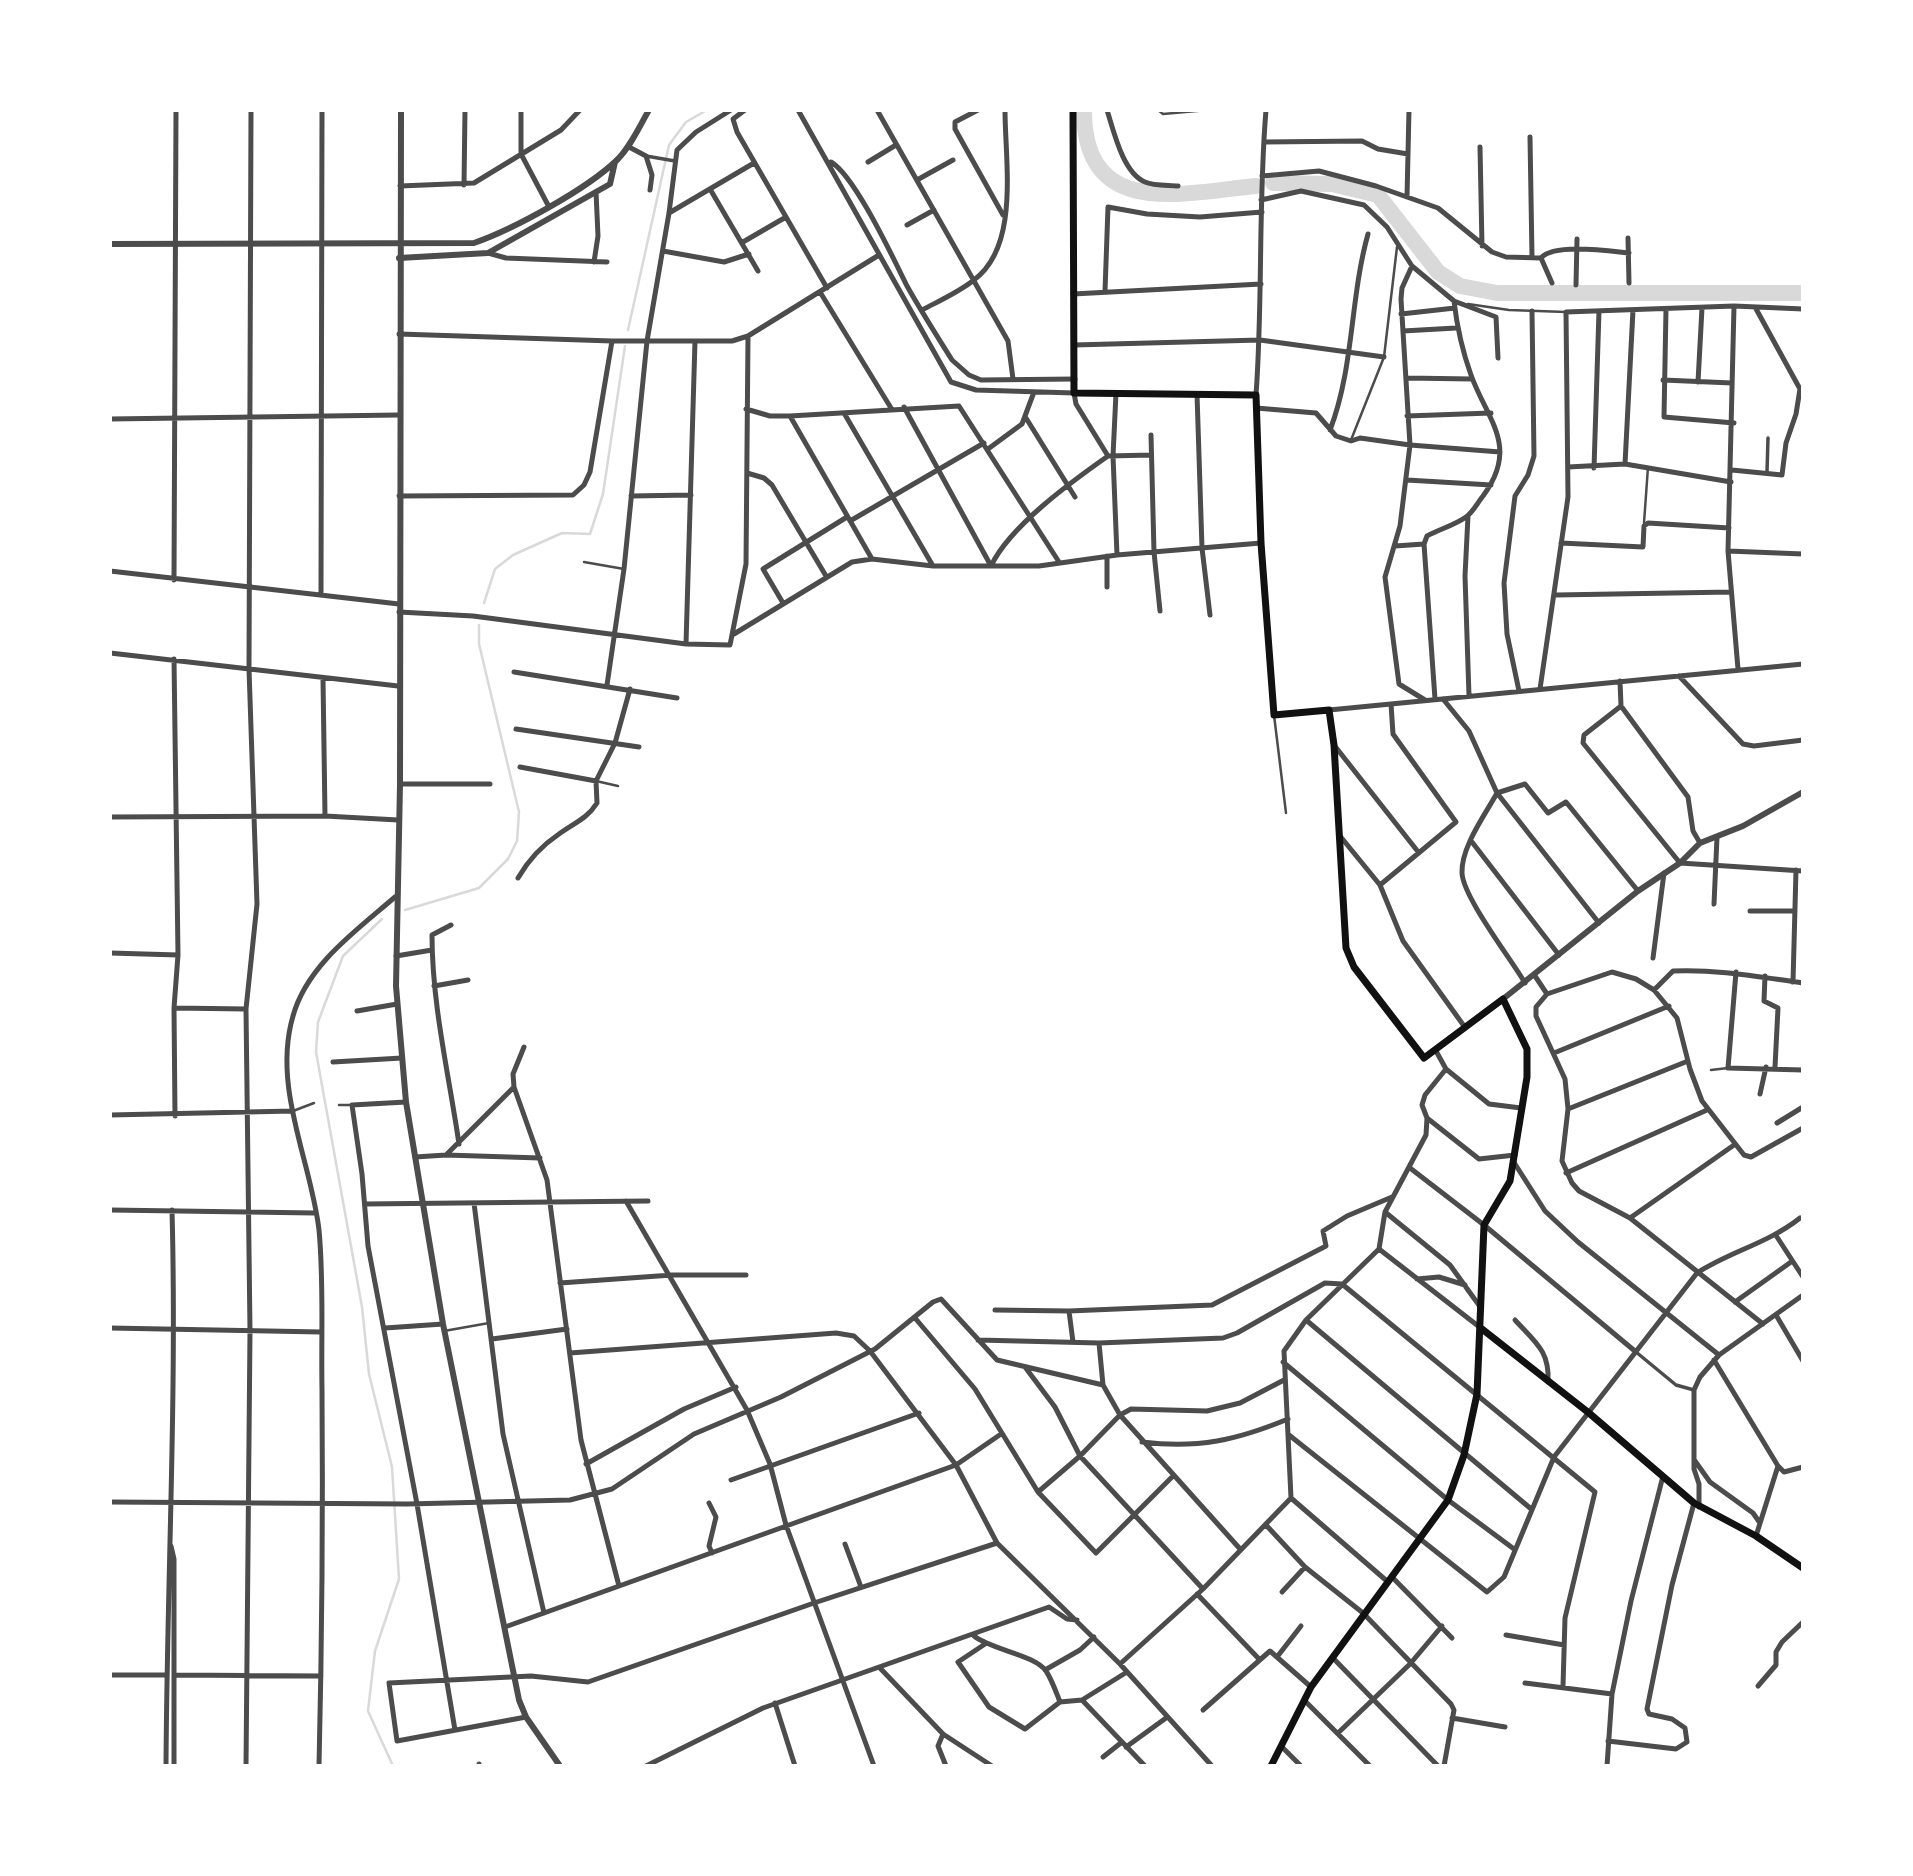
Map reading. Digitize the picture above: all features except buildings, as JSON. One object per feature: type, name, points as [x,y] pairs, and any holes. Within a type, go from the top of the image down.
[{"type":"main road","points":[[1073,110],[1074,393],[1256,395],[1261,543],[1274,715],[1329,710],[1334,745],[1346,948],[1354,967],[1424,1058],[1506,996],[1527,1049],[1515,1159],[1510,1181],[1484,1225],[1482,1329],[1477,1394],[1464,1454],[1448,1500],[1311,1687],[1271,1766]]},
{"type":"main road","points":[[1482,1329],[1589,1413],[1697,1505],[1756,1536],[1803,1568]]},
{"type":"street","points":[[174,580],[176,110]]},
{"type":"street","points":[[246,1766],[250,1331],[246,1009],[257,904],[249,669],[251,110]]},
{"type":"street","points":[[321,593],[322,110]]},
{"type":"street","points":[[401,110],[398,686],[400,783],[396,956],[397,1004],[406,1102],[444,1327],[514,1677],[526,1717],[560,1766]]},
{"type":"street","points":[[464,185],[465,110]]},
{"type":"street","points":[[521,110],[521,154],[548,205]]},
{"type":"street","points":[[400,186],[464,185],[561,130],[580,110]]},
{"type":"street","points":[[110,244],[474,243],[498,235],[615,162],[628,147],[649,110]]},
{"type":"street","points":[[607,685],[624,569],[646,341],[669,214],[673,160],[677,150],[696,131],[731,110]]},
{"type":"street","points":[[746,110],[732,122],[827,288]]},
{"type":"street","points":[[877,110],[1007,341],[1013,379]]},
{"type":"street","points":[[978,110],[955,122],[955,129],[1005,218]]},
{"type":"street","points":[[922,310],[974,281],[1000,247],[1005,218],[1004,110]]},
{"type":"street","points":[[1256,395],[1266,110]]},
{"type":"street","points":[[1407,197],[1409,110]]},
{"type":"street","points":[[1107,111],[1125,164],[1133,174],[1146,183],[1178,186]]},
{"type":"street","points":[[800,112],[950,382],[976,390],[1074,393],[1076,404],[1110,456]]},
{"type":"street","points":[[1530,137],[1532,257]]},
{"type":"street","points":[[1264,142],[1362,141],[1378,149],[1408,154]]},
{"type":"street","points":[[868,162],[897,145]]},
{"type":"street","points":[[628,147],[646,156],[673,160]]},
{"type":"street","points":[[1480,147],[1482,246]]},
{"type":"street","points":[[646,156],[652,175],[650,190]]},
{"type":"street","points":[[828,160],[846,176],[883,242],[894,256],[922,310],[960,368],[981,380],[1075,379]]},
{"type":"street","points":[[917,180],[953,160]]},
{"type":"street","points":[[488,253],[596,192],[614,179],[615,162]]},
{"type":"street","points":[[669,214],[754,163]]},
{"type":"street","points":[[1262,176],[1319,171],[1423,201],[1456,220],[1482,246],[1506,257],[1541,258],[1549,253],[1577,250],[1629,253]]},
{"type":"street","points":[[710,189],[758,271]]},
{"type":"street","points":[[1261,197],[1301,191],[1363,205],[1387,226],[1412,266],[1455,304],[1496,317],[1498,358]]},
{"type":"street","points":[[594,262],[598,236],[596,192]]},
{"type":"street","points":[[1105,291],[1108,207],[1147,214],[1200,217],[1262,212]]},
{"type":"street","points":[[907,225],[934,210]]},
{"type":"street","points":[[743,242],[786,218]]},
{"type":"street","points":[[1330,430],[1340,404],[1356,281],[1368,234]]},
{"type":"street","points":[[1628,238],[1629,283]]},
{"type":"street","points":[[1576,285],[1577,239]]},
{"type":"street","points":[[663,251],[724,262],[749,254]]},
{"type":"street","points":[[399,258],[488,253],[506,258],[607,262]]},
{"type":"street","points":[[399,334],[714,343],[748,336],[879,255]]},
{"type":"street","points":[[1541,258],[1552,283]]},
{"type":"street","points":[[1412,266],[1402,288],[1401,314],[1409,445],[1407,480],[1395,546],[1385,577],[1399,684],[1421,700]]},
{"type":"street","points":[[1073,294],[1261,284]]},
{"type":"street","points":[[820,292],[891,408]]},
{"type":"street","points":[[1401,314],[1455,304]]},
{"type":"street","points":[[1435,699],[1424,544],[1427,536],[1468,516],[1491,485],[1500,452],[1499,434],[1472,379],[1456,328],[1455,304]]},
{"type":"street","points":[[1734,306],[1734,423],[1728,551],[1738,669]]},
{"type":"street","points":[[1540,689],[1556,595],[1568,497],[1566,312],[1734,306],[1803,309]]},
{"type":"street","points":[[1731,471],[1783,475],[1786,443],[1796,414],[1800,388],[1755,307]]},
{"type":"street","points":[[1698,382],[1702,308]]},
{"type":"street","points":[[1666,309],[1664,417],[1734,423]]},
{"type":"street","points":[[1625,464],[1633,310]]},
{"type":"street","points":[[1519,691],[1507,634],[1504,583],[1516,496],[1528,475],[1534,456],[1532,311]]},
{"type":"street","points":[[1594,468],[1599,311]]},
{"type":"street","points":[[1403,331],[1456,328]]},
{"type":"street","points":[[400,612],[473,616],[686,644],[730,645],[746,564],[748,336]]},
{"type":"street","points":[[1074,345],[1260,340],[1384,357]]},
{"type":"street","points":[[399,496],[573,495],[584,485],[590,472],[612,341]]},
{"type":"street","points":[[686,644],[695,341]]},
{"type":"street","points":[[1406,378],[1472,379]]},
{"type":"street","points":[[1663,380],[1732,383]]},
{"type":"street","points":[[988,449],[1016,430],[1026,418],[1034,392]]},
{"type":"street","points":[[1116,393],[1110,456],[1117,555]]},
{"type":"street","points":[[1197,394],[1202,548],[1210,615]]},
{"type":"street","points":[[746,409],[770,416],[790,416],[904,407],[959,406],[1059,562]]},
{"type":"street","points":[[904,407],[991,566]]},
{"type":"street","points":[[1256,408],[1316,413],[1335,436],[1351,440],[1360,438],[1500,452]]},
{"type":"street","points":[[844,413],[933,566]]},
{"type":"street","points":[[1407,416],[1491,413]]},
{"type":"street","points":[[110,418],[399,415]]},
{"type":"street","points":[[790,416],[873,559]]},
{"type":"street","points":[[1026,418],[1075,497]]},
{"type":"street","points":[[1151,435],[1154,552],[1160,611]]},
{"type":"street","points":[[1767,474],[1769,438]]},
{"type":"street","points":[[783,603],[763,569],[805,542],[894,497],[985,443]]},
{"type":"street","points":[[991,566],[999,550],[1031,518],[1110,456],[1151,455]]},
{"type":"street","points":[[1568,467],[1594,468],[1625,464],[1731,482]]},
{"type":"street","points":[[747,473],[764,478],[772,485],[826,576]]},
{"type":"street","points":[[1407,480],[1491,485]]},
{"type":"street","points":[[631,496],[691,495]]},
{"type":"street","points":[[1468,516],[1465,576],[1469,696]]},
{"type":"street","points":[[1562,543],[1643,547],[1644,523],[1729,528]]},
{"type":"street","points":[[734,634],[852,562],[873,559],[933,566],[1039,566],[1107,556],[1261,543]]},
{"type":"street","points":[[1395,546],[1424,544]]},
{"type":"street","points":[[1728,551],[1803,554]]},
{"type":"street","points":[[1107,556],[1107,587]]},
{"type":"street","points":[[110,571],[399,604]]},
{"type":"street","points":[[1556,595],[1731,592]]},
{"type":"street","points":[[110,653],[398,686]]},
{"type":"street","points":[[174,659],[178,955],[174,1008],[175,1116]]},
{"type":"street","points":[[1329,710],[1803,664]]},
{"type":"street","points":[[514,672],[677,698]]},
{"type":"street","points":[[1679,676],[1743,744],[1755,746],[1803,740]]},
{"type":"street","points":[[323,679],[325,816]]},
{"type":"street","points":[[1620,681],[1620,705],[1688,797],[1693,831],[1700,843]]},
{"type":"street","points":[[518,878],[532,856],[561,832],[582,822],[597,803],[596,781],[615,743],[630,689]]},
{"type":"street","points":[[1443,699],[1469,731],[1497,793],[1599,923]]},
{"type":"street","points":[[1380,885],[1456,822],[1393,734],[1391,704]]},
{"type":"street","points":[[1620,705],[1584,735],[1583,743],[1680,863],[1799,871],[1793,982]]},
{"type":"street","points":[[516,729],[639,747]]},
{"type":"street","points":[[1334,745],[1419,853]]},
{"type":"street","points":[[520,767],[596,781]]},
{"type":"street","points":[[400,783],[490,784]]},
{"type":"street","points":[[1524,984],[1464,882],[1462,873],[1472,842],[1497,793],[1525,784],[1548,813],[1566,802],[1638,891]]},
{"type":"street","points":[[1506,996],[1535,976],[1638,891],[1680,863],[1700,843],[1717,837],[1803,792]]},
{"type":"street","points":[[110,817],[325,816],[398,820]]},
{"type":"street","points":[[1340,836],[1380,885],[1403,941],[1464,1026]]},
{"type":"street","points":[[1714,904],[1717,837]]},
{"type":"street","points":[[1472,842],[1559,955]]},
{"type":"street","points":[[1653,958],[1664,873]]},
{"type":"street","points":[[319,1766],[323,1504],[319,1228],[293,1111],[288,1043],[293,1016],[303,992],[338,947],[396,897]]},
{"type":"street","points":[[1750,911],[1795,911]]},
{"type":"street","points":[[451,925],[432,935],[432,950],[459,1144]]},
{"type":"street","points":[[396,956],[432,950]]},
{"type":"street","points":[[110,954],[178,955]]},
{"type":"street","points":[[1654,990],[1673,971],[1736,972],[1803,983]]},
{"type":"street","points":[[1763,1324],[1630,1218],[1579,1191],[1566,1173],[1562,1150],[1568,1109],[1565,1079],[1536,1016],[1536,1007],[1547,994],[1612,972],[1636,979],[1654,990],[1669,1006],[1684,1034],[1695,1085],[1707,1110],[1747,1158],[1803,1128]]},
{"type":"street","points":[[1736,972],[1728,1068],[1775,1067],[1803,1070]]},
{"type":"street","points":[[1535,976],[1547,994]]},
{"type":"street","points":[[1766,976],[1764,1001],[1778,1008],[1775,1067]]},
{"type":"street","points":[[435,986],[468,979]]},
{"type":"street","points":[[357,1011],[397,1004]]},
{"type":"street","points":[[1554,1053],[1669,1006]]},
{"type":"street","points":[[174,1008],[246,1009]]},
{"type":"street","points":[[524,1047],[513,1074],[514,1087],[547,1180],[586,1464],[619,1586]]},
{"type":"street","points":[[1436,1051],[1446,1069],[1489,1104],[1521,1108]]},
{"type":"street","points":[[334,1062],[402,1058]]},
{"type":"street","points":[[1568,1109],[1688,1061]]},
{"type":"street","points":[[1760,1094],[1766,1067]]},
{"type":"street","points":[[1120,1664],[1203,1589],[1291,1498],[1283,1351],[1306,1320],[1379,1249],[1385,1212],[1426,1135],[1427,1118],[1422,1105],[1425,1095],[1446,1069]]},
{"type":"street","points":[[446,1155],[514,1087]]},
{"type":"street","points":[[406,1102],[352,1105],[368,1246],[456,1730]]},
{"type":"street","points":[[1777,1124],[1803,1107]]},
{"type":"street","points":[[1566,1173],[1707,1110]]},
{"type":"street","points":[[110,1115],[247,1115],[293,1111]]},
{"type":"street","points":[[1427,1118],[1479,1159],[1515,1159],[1545,1211],[1716,1358],[1778,1466],[1784,1472],[1803,1467]]},
{"type":"street","points":[[1630,1218],[1734,1145]]},
{"type":"street","points":[[415,1157],[446,1155],[540,1158]]},
{"type":"street","points":[[1410,1168],[1484,1225],[1676,1385],[1694,1390]]},
{"type":"street","points":[[995,1310],[1069,1311],[1167,1305],[1195,1308],[1224,1301],[1326,1247],[1321,1233],[1347,1216],[1392,1197]]},
{"type":"street","points":[[626,1201],[747,1409],[770,1464],[786,1525],[874,1766]]},
{"type":"street","points":[[365,1204],[648,1201]]},
{"type":"street","points":[[474,1203],[503,1434],[544,1614]]},
{"type":"street","points":[[110,1210],[315,1213]]},
{"type":"street","points":[[172,1210],[175,1330],[173,1502],[167,1559],[174,1766]]},
{"type":"street","points":[[1385,1212],[1450,1265],[1482,1309]]},
{"type":"street","points":[[1289,1435],[1487,1592],[1504,1577],[1530,1508],[1554,1457],[1698,1273],[1717,1261],[1777,1237],[1800,1218]]},
{"type":"street","points":[[1777,1237],[1791,1262],[1803,1276]]},
{"type":"street","points":[[1379,1249],[1482,1329]]},
{"type":"street","points":[[1735,1302],[1791,1262]]},
{"type":"street","points":[[560,1283],[671,1275],[746,1275]]},
{"type":"street","points":[[1416,1279],[1439,1277],[1465,1285]]},
{"type":"street","points":[[978,1340],[1098,1343],[1223,1338],[1237,1333],[1325,1283],[1342,1284],[1595,1492],[1565,1618],[1563,1686]]},
{"type":"street","points":[[1608,1741],[1676,1749],[1687,1742],[1685,1728],[1672,1719],[1649,1714],[1647,1709],[1672,1585],[1697,1505],[1694,1390],[1716,1358],[1803,1295]]},
{"type":"street","points":[[110,1502],[417,1504],[570,1500],[594,1494],[634,1477],[694,1434],[747,1409],[782,1397],[870,1351],[941,1299],[997,1360],[1103,1385]]},
{"type":"street","points":[[1069,1311],[1073,1342]]},
{"type":"street","points":[[1776,1315],[1803,1361]]},
{"type":"street","points":[[915,1318],[968,1379],[1038,1492],[1096,1553],[1172,1476]]},
{"type":"street","points":[[1306,1320],[1530,1508]]},
{"type":"street","points":[[1515,1320],[1544,1352],[1549,1364],[1548,1382]]},
{"type":"street","points":[[385,1328],[444,1327]]},
{"type":"street","points":[[110,1328],[321,1332]]},
{"type":"street","points":[[492,1339],[567,1329]]},
{"type":"street","points":[[570,1353],[845,1333],[870,1351],[919,1413],[956,1465],[997,1543],[1094,1637],[1212,1766]]},
{"type":"street","points":[[1098,1343],[1103,1385],[1120,1415],[1142,1443],[1241,1550]]},
{"type":"street","points":[[1283,1363],[1448,1500],[1514,1549]]},
{"type":"street","points":[[1025,1367],[1055,1407],[1080,1456],[1203,1589]]},
{"type":"street","points":[[1038,1492],[1080,1456],[1120,1415],[1132,1409],[1207,1411],[1240,1403],[1284,1380]]},
{"type":"street","points":[[586,1464],[684,1409],[736,1387]]},
{"type":"street","points":[[731,1480],[919,1413]]},
{"type":"street","points":[[1142,1443],[1213,1443],[1243,1437],[1288,1419]]},
{"type":"street","points":[[505,1627],[956,1465],[1001,1434]]},
{"type":"street","points":[[1695,1461],[1710,1482],[1753,1513],[1760,1523]]},
{"type":"street","points":[[1756,1536],[1778,1466]]},
{"type":"street","points":[[1607,1766],[1612,1694],[1631,1601],[1663,1476]]},
{"type":"street","points":[[1291,1498],[1390,1579],[1452,1638]]},
{"type":"street","points":[[709,1503],[716,1517],[709,1546],[712,1553]]},
{"type":"street","points":[[1266,1525],[1305,1567],[1363,1614],[1454,1710],[1444,1766]]},
{"type":"street","points":[[526,1717],[397,1741],[389,1683],[514,1677],[588,1682],[861,1587],[997,1543]]},
{"type":"street","points":[[845,1544],[861,1587]]},
{"type":"street","points":[[1282,1592],[1305,1567]]},
{"type":"street","points":[[1197,1594],[1259,1659]]},
{"type":"street","points":[[646,1766],[775,1703],[845,1681],[1049,1608],[1067,1619],[1077,1620]]},
{"type":"street","points":[[1758,1686],[1776,1665],[1776,1652],[1782,1642],[1803,1622]]},
{"type":"street","points":[[1277,1657],[1301,1626]]},
{"type":"street","points":[[1338,1733],[1410,1664],[1442,1626]]},
{"type":"street","points":[[1506,1635],[1564,1645]]},
{"type":"street","points":[[974,1636],[985,1644],[1037,1662],[1045,1670],[1060,1702]]},
{"type":"street","points":[[1045,1670],[1080,1650],[1094,1637]]},
{"type":"street","points":[[985,1644],[958,1662],[995,1713],[1026,1729],[1060,1702],[1082,1700],[1127,1672]]},
{"type":"street","points":[[1203,1710],[1270,1651],[1311,1687]]},
{"type":"street","points":[[1332,1657],[1438,1766]]},
{"type":"street","points":[[880,1668],[943,1734],[992,1766]]},
{"type":"street","points":[[110,1675],[321,1676]]},
{"type":"street","points":[[166,1766],[170,1675]]},
{"type":"street","points":[[1525,1683],[1612,1694]]},
{"type":"street","points":[[1082,1700],[1144,1766]]},
{"type":"street","points":[[1305,1701],[1370,1766]]},
{"type":"street","points":[[775,1703],[794,1765]]},
{"type":"street","points":[[1103,1757],[1166,1718]]},
{"type":"street","points":[[1452,1718],[1505,1727]]},
{"type":"street","points":[[943,1734],[938,1746],[946,1766]]},
{"type":"street","points":[[1282,1747],[1301,1766]]},
{"type":"lane","points":[[1157,110],[1163,114],[1208,110]]},
{"type":"lane","points":[[1351,440],[1384,357],[1398,244]]},
{"type":"lane","points":[[1455,304],[1566,312]]},
{"type":"lane","points":[[1644,523],[1648,467]]},
{"type":"lane","points":[[584,562],[624,569]]},
{"type":"lane","points":[[1274,715],[1286,813]]},
{"type":"lane","points":[[596,781],[618,786]]},
{"type":"lane","points":[[1710,1070],[1728,1068]]},
{"type":"lane","points":[[293,1111],[314,1103]]},
{"type":"lane","points":[[339,1105],[352,1105]]},
{"type":"lane","points":[[444,1327],[489,1323]]},
{"type":"waterway","points":[[628,330],[669,145],[686,122],[707,110]]},
{"type":"waterway","points":[[1084,110],[1088,145],[1100,169],[1119,184],[1142,192],[1169,194],[1256,186]]},
{"type":"waterway","points":[[1273,183],[1332,184],[1378,195],[1438,272],[1460,286],[1497,293],[1803,293]]},
{"type":"waterway","points":[[484,603],[495,569],[513,555],[562,533],[590,534],[603,494],[625,346]]},
{"type":"waterway","points":[[405,910],[479,888],[508,859],[517,841],[519,812],[479,644],[479,625]]},
{"type":"waterway","points":[[382,919],[343,956],[318,1022],[316,1052],[362,1307],[369,1374],[392,1467],[399,1579],[375,1651],[368,1711],[393,1766]]}]
